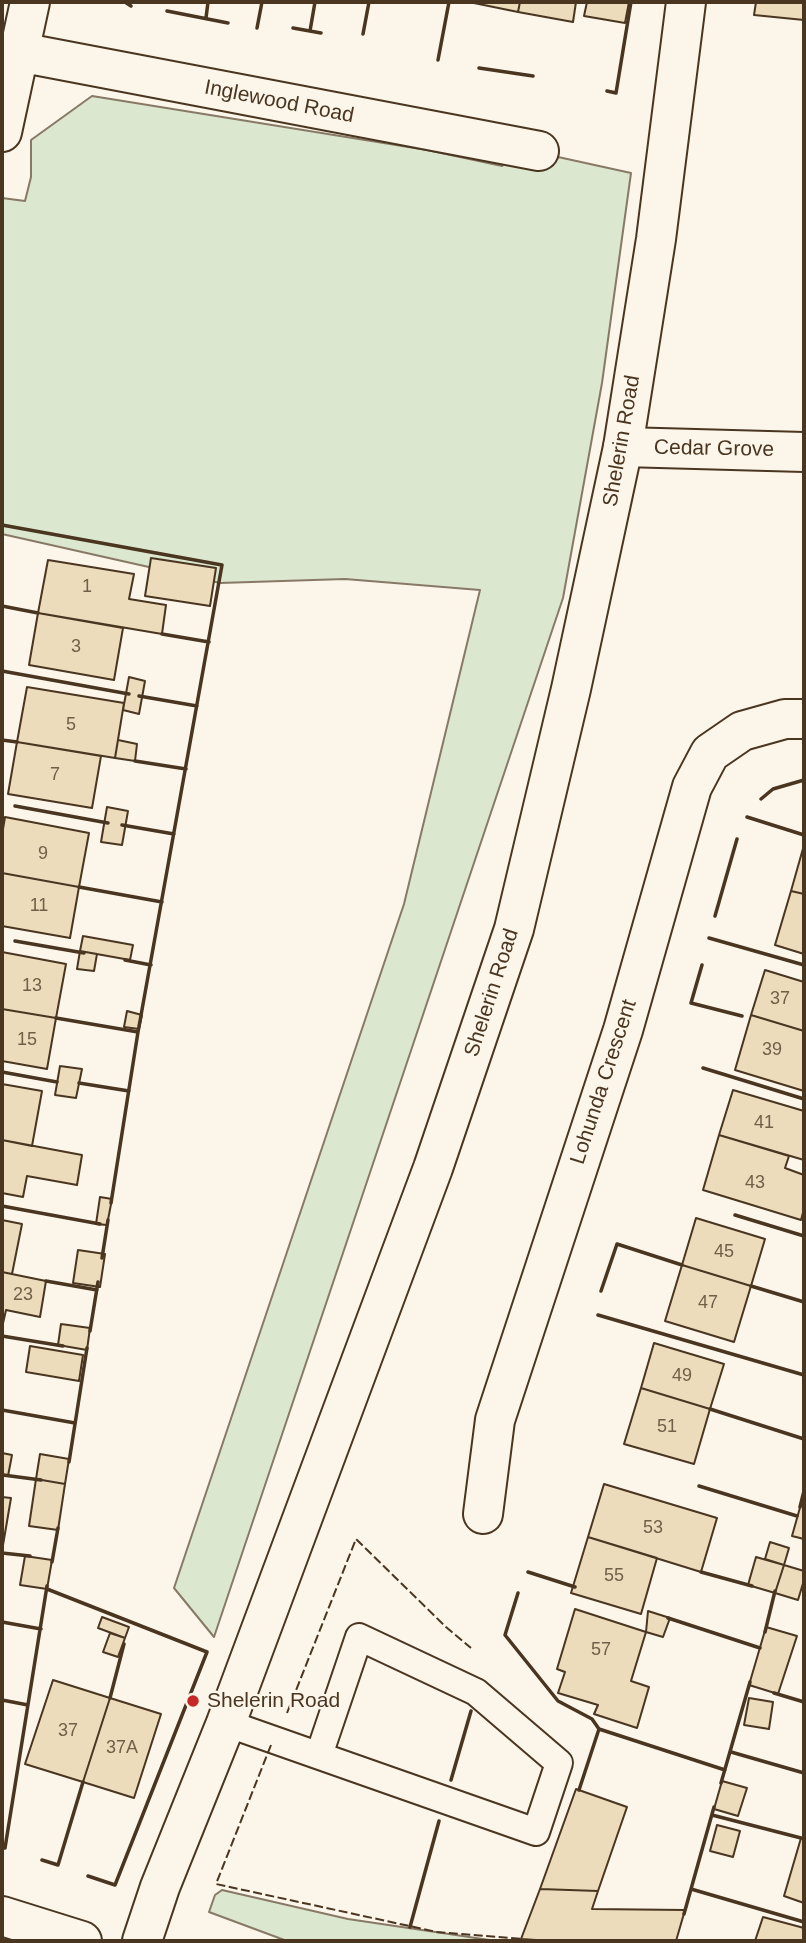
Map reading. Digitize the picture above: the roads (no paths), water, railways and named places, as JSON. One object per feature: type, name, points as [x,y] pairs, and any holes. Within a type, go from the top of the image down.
[{"type":"street","points":[[2,132],[30,2]]},
{"type":"street","name":"Shelerin Road","points":[[142,1941],[160,1887],[226,1723],[433,1168],[514,929],[571,689],[623,447],[656,239],[686,2]]},
{"type":"street","name":"Inglewood Road","points":[[19,52],[539,151]]},
{"type":"street","name":"Cedar Grove","points":[[623,447],[804,452]]},
{"type":"street","name":"Lohunda Crescent","points":[[483,1514],[495,1420],[622,1030],[691,790],[710,753],[742,731],[785,719],[804,719]]},
{"type":"street","points":[[2,1916],[82,1941]]},
{"type":"lane","points":[[226,1723],[536,1832],[559,1763],[476,1692],[359,1637],[319,1755]]},
{"type":"place","name":"Shelerin Road","points":[[193,1701]]}]
